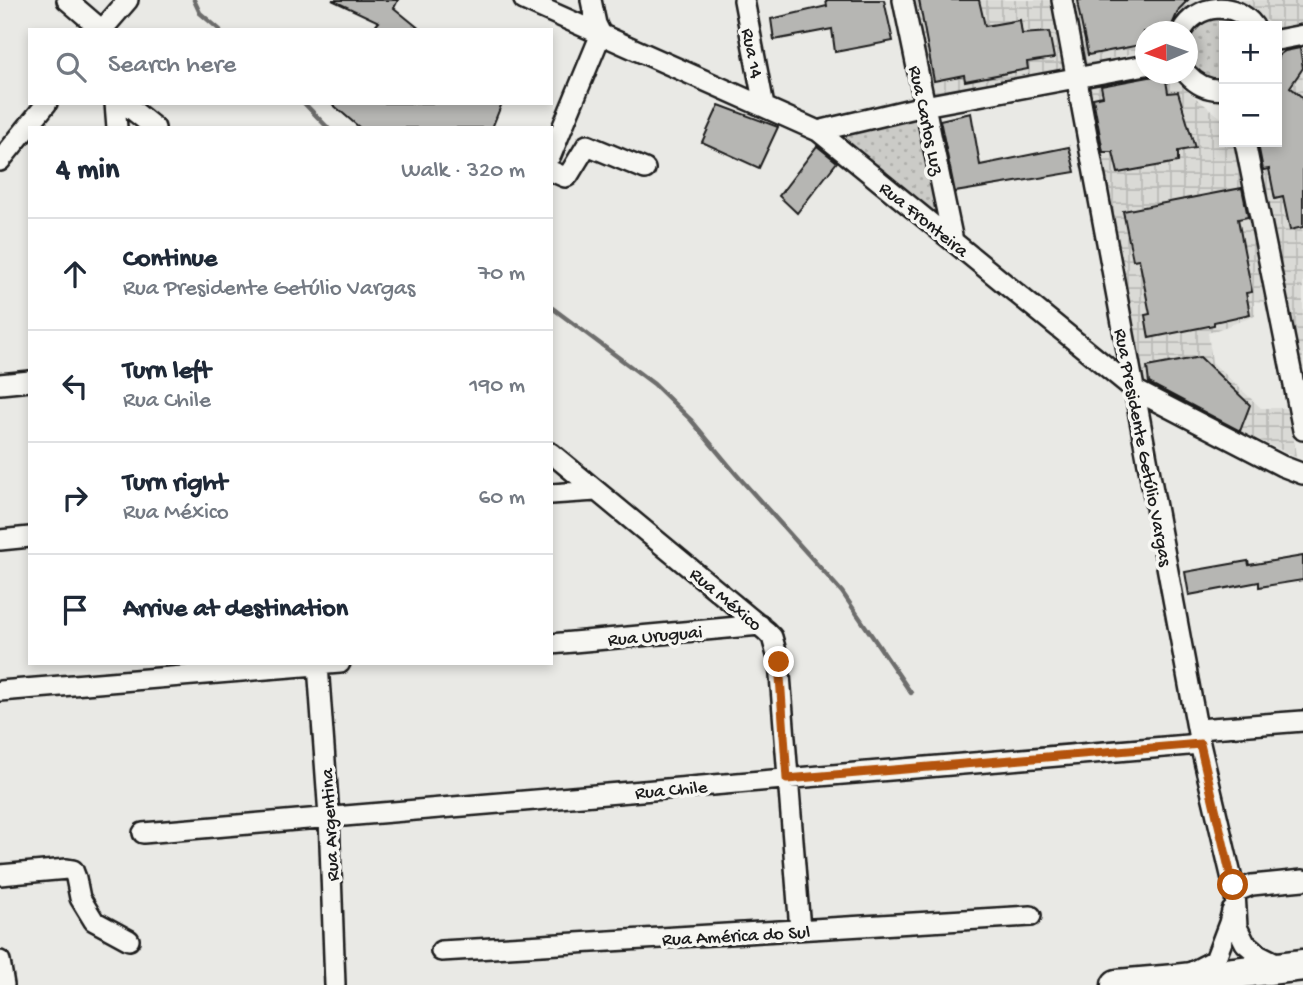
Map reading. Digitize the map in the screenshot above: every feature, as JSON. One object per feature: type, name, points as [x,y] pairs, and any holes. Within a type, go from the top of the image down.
[{"type":"highway","points":[[1116,985],[1293,966]]},
{"type":"street","points":[[67,0],[100,28]]},
{"type":"street","points":[[104,28],[128,0]]},
{"type":"street","name":"Rua Fronteira","points":[[524,0],[818,131],[1135,390],[1282,466],[1303,474]]},
{"type":"street","points":[[553,150],[601,34],[591,0]]},
{"type":"street","name":"Rua 14","points":[[744,0],[764,106]]},
{"type":"street","name":"Rua Carlos Luz","points":[[903,0],[953,241]]},
{"type":"street","name":"Rua Presidente Getúlio Vargas","points":[[1062,0],[1199,737],[1235,892],[1237,927],[1245,943],[1258,954],[1293,966]]},
{"type":"street","points":[[1188,21],[1217,3],[1241,13],[1250,21]]},
{"type":"street","points":[[1282,39],[1303,35]]},
{"type":"street","points":[[818,131],[924,106],[1135,67]]},
{"type":"street","points":[[1198,83],[1206,88],[1219,89]]},
{"type":"street","points":[[28,126],[45,105]]},
{"type":"street","points":[[115,105],[117,126]]},
{"type":"street","points":[[126,105],[153,126]]},
{"type":"street","points":[[0,161],[28,126]]},
{"type":"street","points":[[553,171],[565,177],[571,174],[587,145],[645,169]]},
{"type":"street","points":[[1246,147],[1303,430]]},
{"type":"street","points":[[0,384],[28,381]]},
{"type":"street","name":"Rua México","points":[[553,455],[772,637],[779,662],[800,930]]},
{"type":"street","points":[[553,494],[596,491]]},
{"type":"street","points":[[0,540],[28,537]]},
{"type":"street","name":"Rua Uruguai","points":[[553,644],[760,625]]},
{"type":"street","points":[[0,691],[318,665]]},
{"type":"street","name":"Rua Argentina","points":[[318,665],[335,985]]},
{"type":"street","name":"Rua Chile","points":[[143,833],[787,779],[1199,737],[1303,721]]},
{"type":"street","points":[[0,875],[73,870],[80,898],[94,921],[129,940]]},
{"type":"street","points":[[1235,892],[1252,885],[1303,880]]},
{"type":"street","name":"Rua Presidente Getúlio Vargas","points":[[1175,980],[1216,960],[1229,923],[1235,892]]},
{"type":"street","name":"Rua América do Sul","points":[[441,951],[1031,916]]},
{"type":"street","points":[[0,961],[4,985]]},
{"type":"shaded area","points":[[916,0],[1051,0],[1066,69],[933,94]]},
{"type":"shaded area","points":[[1071,0],[1197,0],[1178,21],[1135,21],[1135,53],[1083,65]]},
{"type":"shaded area","points":[[1239,0],[1303,0],[1303,26],[1282,31],[1282,21],[1266,21]]},
{"type":"shaded area","points":[[1227,16],[1236,21],[1219,21],[1219,86],[1198,74],[1198,25],[1204,19]]},
{"type":"shaded area","points":[[1303,45],[1303,393],[1254,147],[1282,147],[1282,48]]},
{"type":"shaded area","points":[[1135,75],[1135,84],[1179,84],[1219,116],[1219,147],[1235,147],[1268,302],[1254,301],[1255,316],[1208,333],[1212,362],[1261,408],[1290,408],[1296,457],[1138,384],[1089,86]]},
{"type":"shaded area","points":[[924,106],[953,241],[818,131]]},
{"type":"building","points":[[332,0],[398,0],[394,8],[419,28],[374,28],[379,22]]},
{"type":"building","points":[[826,0],[884,0],[893,41],[835,52],[832,29],[774,40],[771,19],[827,6]]},
{"type":"building","points":[[919,0],[979,0],[985,26],[1020,20],[1022,34],[1049,32],[1054,58],[1027,62],[1028,69],[965,81],[964,75],[934,81]]},
{"type":"building","points":[[1078,0],[1188,0],[1179,9],[1174,21],[1135,21],[1135,46],[1088,55]]},
{"type":"building","points":[[1300,48],[1303,68],[1290,87],[1303,98],[1303,227],[1290,230],[1283,197],[1275,199],[1269,169],[1263,170],[1259,147],[1282,147],[1282,53]]},
{"type":"building","points":[[1135,80],[1135,84],[1167,84],[1168,93],[1178,92],[1195,148],[1178,151],[1178,162],[1118,173],[1113,152],[1103,152],[1093,98],[1103,96],[1101,86]]},
{"type":"building","points":[[333,105],[501,105],[493,126],[358,126]]},
{"type":"building","points":[[719,105],[778,127],[759,168],[702,142]]},
{"type":"building","points":[[971,113],[980,165],[1069,147],[1075,172],[955,192],[940,120]]},
{"type":"building","points":[[817,146],[837,162],[797,213],[779,196]]},
{"type":"building","points":[[1242,188],[1248,217],[1238,219],[1252,292],[1246,293],[1250,314],[1214,322],[1214,325],[1149,338],[1145,315],[1150,314],[1139,259],[1133,260],[1123,211]]},
{"type":"building","points":[[1200,357],[1250,405],[1240,431],[1149,383],[1147,367]]},
{"type":"building","points":[[1303,556],[1303,580],[1259,587],[1259,582],[1189,595],[1185,572],[1248,561],[1249,565]]},
{"type":"waterway","points":[[194,0],[200,13],[218,28]]},
{"type":"waterway","points":[[306,105],[326,126]]},
{"type":"waterway","points":[[553,308],[654,384],[691,420],[842,592],[911,693]]},
{"type":"route","points":[[779,662],[787,779],[1200,744],[1233,885]]}]
